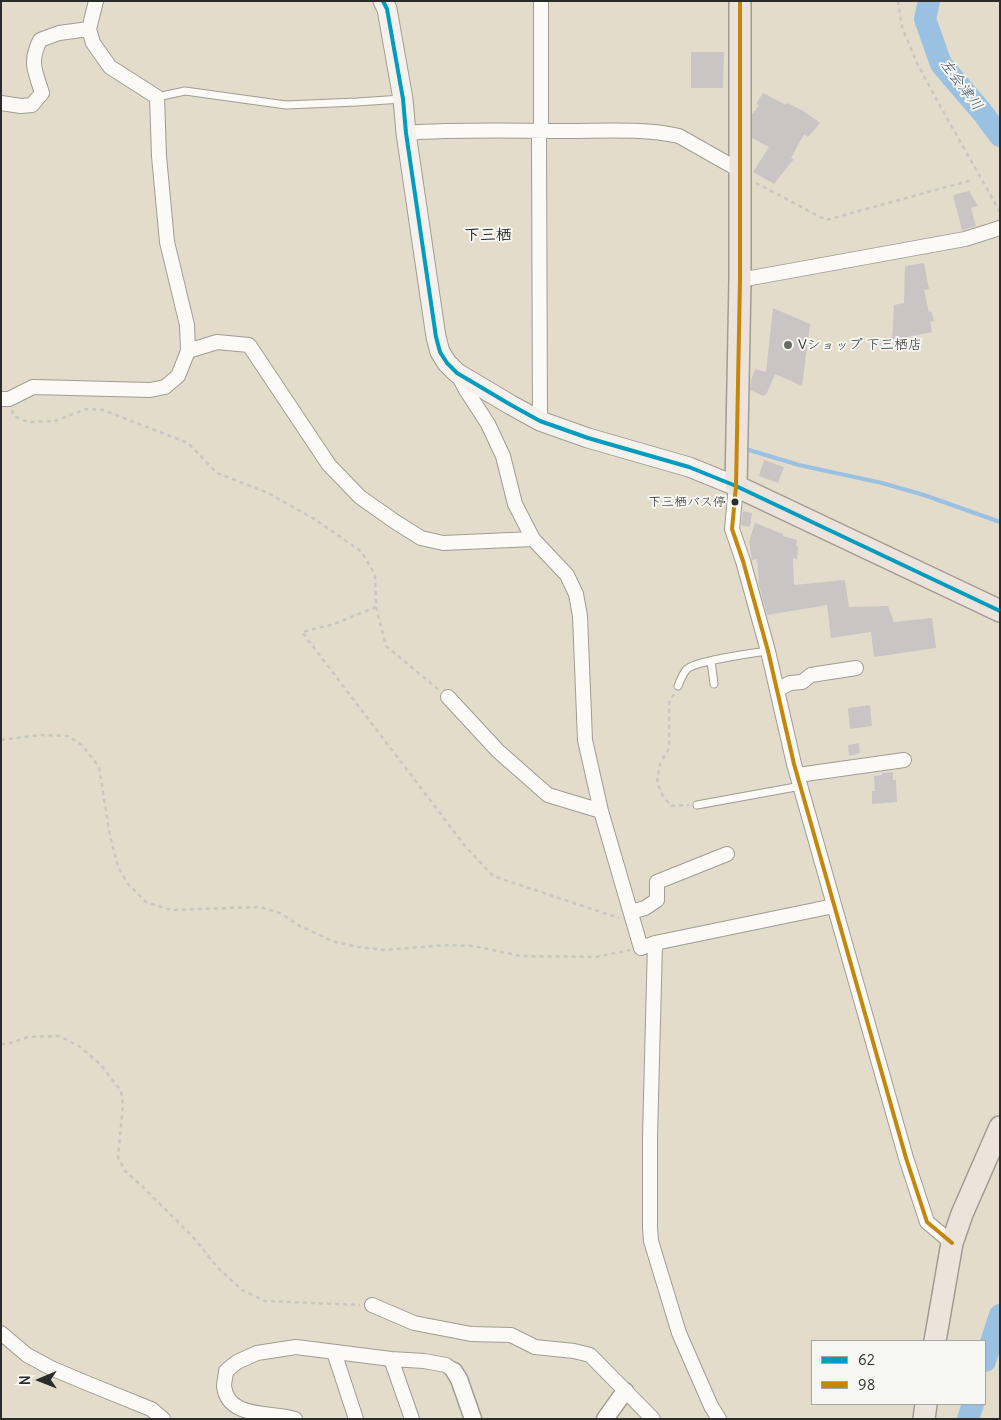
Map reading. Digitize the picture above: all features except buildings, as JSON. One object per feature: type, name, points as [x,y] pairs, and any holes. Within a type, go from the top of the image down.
[{"type":"main road","points":[[383,1],[387,9],[403,99],[406,132],[436,338],[440,352],[447,363],[457,372],[540,421],[588,438],[689,467],[736,486],[1000,611]]},
{"type":"main road","points":[[736,486],[742,3]]},
{"type":"main road","points":[[935,1340],[952,1243],[962,1214],[1000,1127]]},
{"type":"main road","points":[[924,1419],[926,1405]]},
{"type":"street","points":[[5,399],[34,387],[150,390],[165,387],[178,376],[188,351],[187,325],[167,242],[159,156],[157,97],[110,67],[93,43],[89,29],[96,1]]},
{"type":"street","points":[[540,421],[539,136],[541,131],[541,1]]},
{"type":"street","points":[[1,103],[21,106],[32,105],[42,93],[34,65],[34,53],[40,40],[59,32],[89,29]]},
{"type":"street","points":[[406,132],[640,131],[668,133],[679,136],[739,172]]},
{"type":"street","points":[[740,280],[965,239],[1000,228]]},
{"type":"street","points":[[188,351],[217,342],[249,345],[329,465],[360,497],[421,538],[443,543],[533,540]]},
{"type":"street","points":[[457,372],[488,424],[503,456],[515,504],[533,540],[567,575],[576,594],[580,616],[585,740],[601,811],[632,918],[648,945],[650,1228],[652,1241],[679,1333],[711,1406],[719,1419]]},
{"type":"street","points":[[736,486],[732,529],[768,651],[834,906],[906,1158],[927,1222],[952,1243]]},
{"type":"street","points":[[777,690],[790,683],[802,682],[811,675],[856,668]]},
{"type":"street","points":[[448,697],[498,751],[548,795],[601,811]]},
{"type":"street","points":[[800,780],[904,760]]},
{"type":"street","points":[[632,918],[657,900],[657,882],[727,854]]},
{"type":"street","points":[[648,945],[834,906]]},
{"type":"street","points":[[372,1305],[414,1323],[471,1334],[511,1336],[535,1347],[574,1351],[590,1355],[653,1419]]},
{"type":"street","points":[[1,1333],[27,1355],[52,1368],[151,1409],[163,1419]]},
{"type":"street","points":[[295,1419],[252,1413],[236,1408],[227,1397],[224,1385],[226,1371],[237,1362],[257,1353],[296,1347],[446,1365],[454,1371],[459,1379],[473,1419]]},
{"type":"street","points":[[334,1352],[356,1419]]},
{"type":"street","points":[[391,1359],[412,1419]]},
{"type":"street","points":[[605,1419],[625,1391]]},
{"type":"lane","points":[[157,97],[185,91],[286,104],[403,99]]},
{"type":"lane","points":[[678,686],[686,669],[694,665],[768,651]]},
{"type":"lane","points":[[711,661],[714,684]]},
{"type":"lane","points":[[697,805],[800,780]]},
{"type":"path","points":[[898,1],[902,26],[913,55],[1000,212]]},
{"type":"path","points":[[739,172],[826,220],[972,180]]},
{"type":"path","points":[[5,399],[14,416],[28,422],[56,422],[86,408],[103,410],[188,443],[217,473],[268,493],[316,520],[362,552],[375,575],[376,607],[386,646],[448,697]]},
{"type":"path","points":[[376,607],[334,624],[302,632],[465,846],[493,876],[632,918]]},
{"type":"path","points":[[678,686],[669,704],[669,748],[660,764],[658,783],[663,796],[671,806],[697,805]]},
{"type":"path","points":[[1,740],[41,735],[68,736],[82,745],[99,767],[110,836],[118,867],[128,884],[146,902],[171,910],[260,907],[280,913],[300,926],[332,940],[358,947],[383,950],[447,945],[474,946],[521,956],[596,957],[648,945]]},
{"type":"path","points":[[1,1044],[8,1044],[28,1037],[59,1036],[79,1046],[100,1064],[121,1091],[123,1105],[118,1157],[125,1171],[193,1237],[217,1267],[242,1290],[265,1301],[372,1305]]},
{"type":"waterway","name":"左会津川","points":[[929,1],[925,19],[941,64],[1000,136]]},
{"type":"waterway","points":[[749,450],[799,465],[882,483],[924,495],[1000,522]]},
{"type":"waterway","name":"左会津川","points":[[986,1358],[1000,1315]]},
{"type":"waterway","name":"左会津川","points":[[968,1419],[973,1405]]},
{"type":"transit line","name":"62","points":[[383,1],[387,9],[403,99],[406,133],[436,337],[440,352],[457,373],[540,421],[588,438],[689,467],[736,486],[1000,611]]},
{"type":"transit line","name":"98","points":[[740,1],[740,280],[736,486],[732,529],[768,651],[794,764],[906,1158],[927,1222],[952,1243]]},
{"type":"place","name":"Vショップ 下三栖店","points":[[788,345]]},
{"type":"place","name":"下三栖バス停","points":[[735,502]]},
{"type":"district","name":"下三栖","points":[[488,235]]}]
